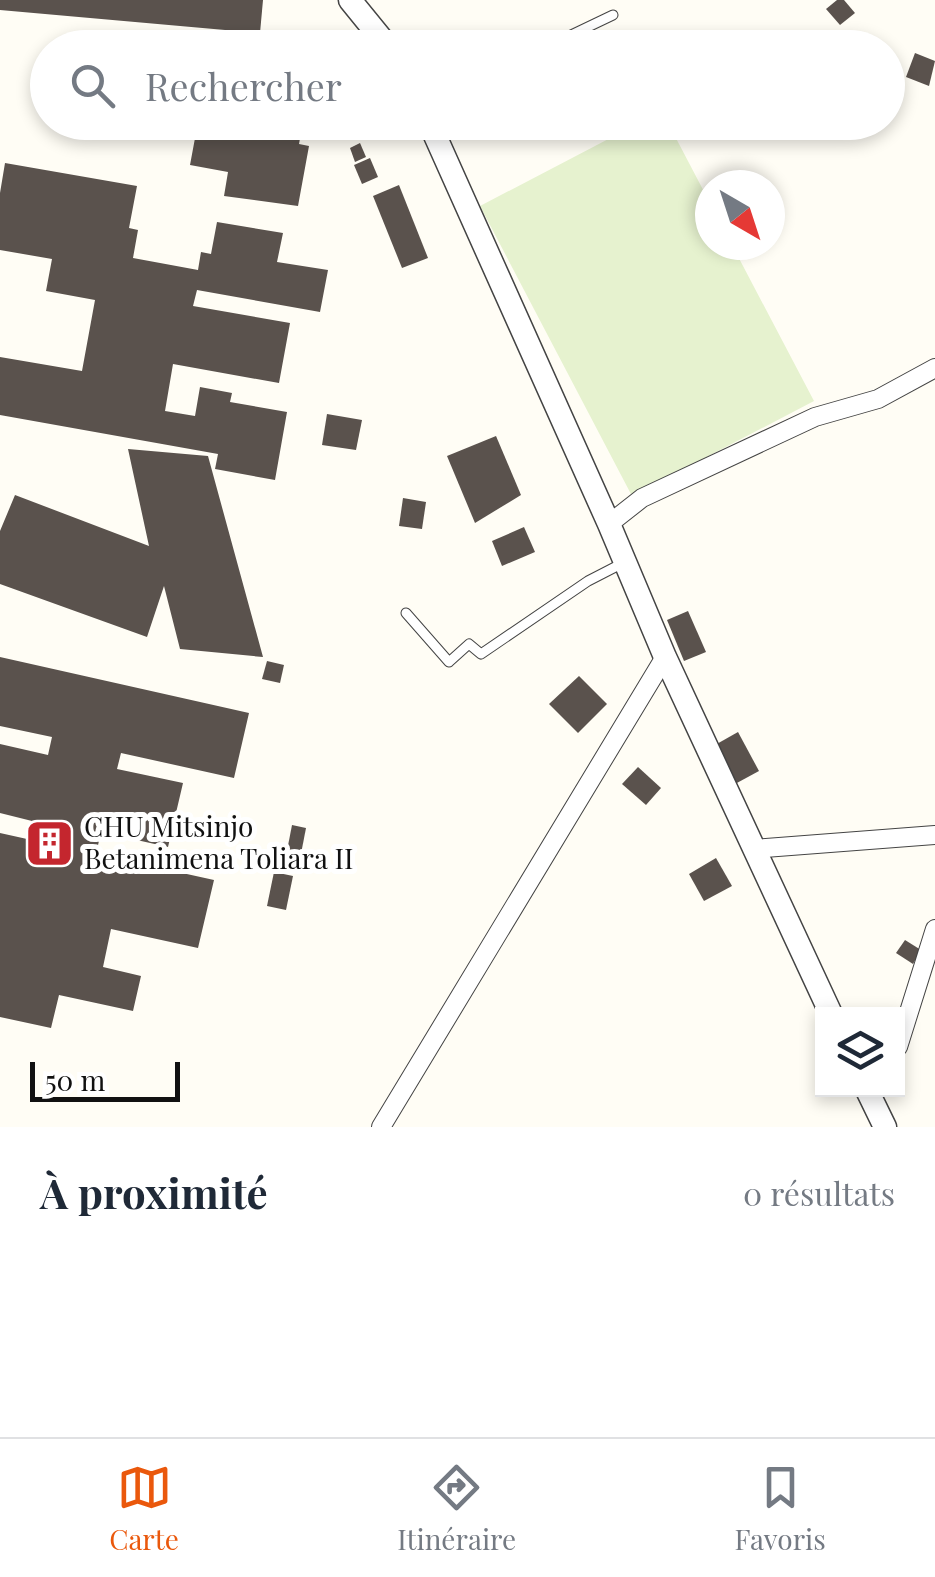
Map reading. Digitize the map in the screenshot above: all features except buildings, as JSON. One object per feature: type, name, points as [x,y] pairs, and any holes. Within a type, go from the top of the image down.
[{"type":"street","points":[[350,0],[374,30]]},
{"type":"street","points":[[437,140],[665,657],[828,1007]]},
{"type":"street","points":[[609,524],[642,498],[815,417],[878,399],[935,368]]},
{"type":"street","points":[[381,1127],[665,657]]},
{"type":"street","points":[[753,849],[935,834]]},
{"type":"street","points":[[905,1024],[935,928]]},
{"type":"lane","points":[[582,30],[613,15]]},
{"type":"lane","points":[[406,613],[449,662],[470,644],[481,654],[588,580],[626,562]]},
{"type":"green space","points":[[606,140],[677,140],[695,174],[695,260],[740,260],[814,401],[632,496],[480,206]]},
{"type":"place","name":"CHU Mitsinjo Betanimena Toliara II","points":[[49,843]]}]
